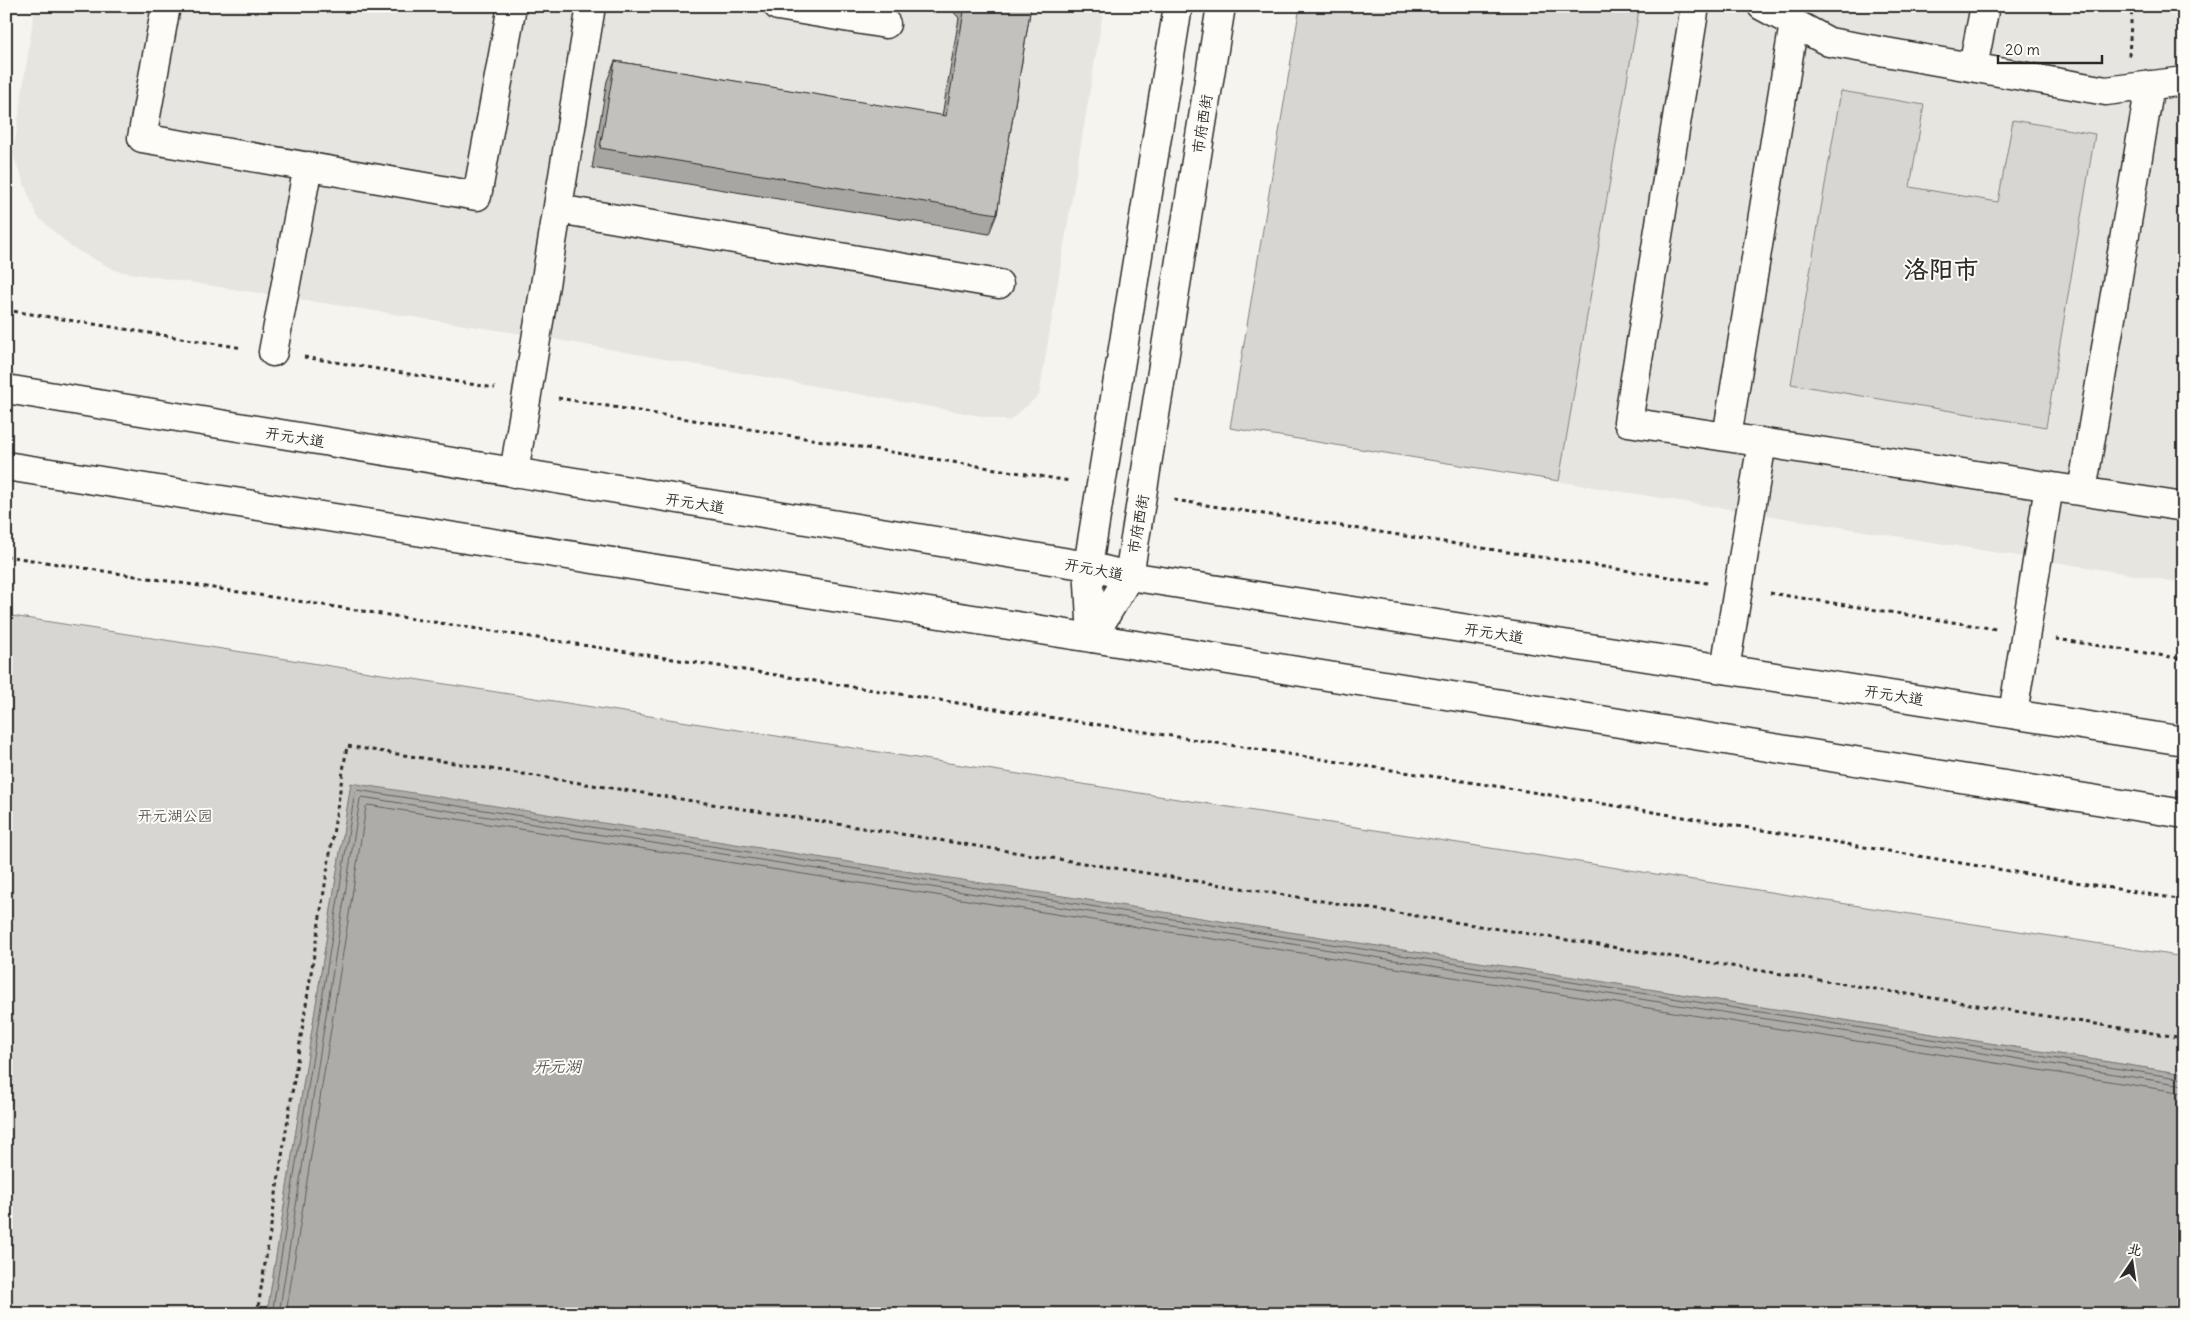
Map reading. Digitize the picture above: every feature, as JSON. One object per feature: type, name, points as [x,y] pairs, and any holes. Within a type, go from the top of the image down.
[{"type":"main road","points":[[166,6],[142,138],[478,196],[512,6]]},
{"type":"main road","points":[[514,473],[591,6]]},
{"type":"main road","points":[[778,6],[886,24]]},
{"type":"main road","points":[[1092,638],[1088,566],[1178,6]]},
{"type":"main road","name":"市府西街","points":[[1092,638],[1129,576],[1221,6]]},
{"type":"main road","points":[[1695,6],[1628,422],[2184,506]]},
{"type":"main road","points":[[1762,6],[1829,42],[1975,60],[2106,91],[2184,81]]},
{"type":"main road","points":[[1975,60],[1985,6]]},
{"type":"main road","points":[[1727,437],[1794,23]]},
{"type":"main road","points":[[2082,491],[2150,86]]},
{"type":"main road","points":[[273,352],[308,166]]},
{"type":"main road","points":[[558,208],[999,284]]},
{"type":"main road","name":"开元大道","points":[[6,389],[1088,566],[1129,576],[2184,742]]},
{"type":"main road","points":[[1725,669],[1762,442]]},
{"type":"main road","points":[[6,466],[1092,638],[2184,814]]},
{"type":"main road","points":[[2013,714],[2048,486]]},
{"type":"path","points":[[2128,59],[2132,6]]},
{"type":"path","points":[[6,556],[1508,788],[2184,900]]},
{"type":"path","points":[[257,1314],[347,746],[2184,1038]]},
{"type":"shaded area","points":[[35,6],[1104,6],[1039,395],[1009,421],[536,336],[117,271],[71,247],[37,216],[13,155]]},
{"type":"shaded area","points":[[1300,6],[2184,6],[2184,583],[1230,428]]},
{"type":"green space","points":[[1300,6],[1634,6],[1639,10],[1559,481],[1230,428]]},
{"type":"green space","points":[[1841,91],[1924,105],[1910,187],[1998,202],[2013,120],[2095,134],[2046,427],[1791,384]]},
{"type":"green space","name":"开元湖公园","points":[[6,615],[2184,957],[2184,1074],[351,784],[267,1314],[6,1314]]},
{"type":"water","name":"开元湖","points":[[351,783],[2184,1074],[2184,1314],[267,1314]]},
{"type":"building","points":[[965,6],[1031,6],[997,214],[600,148],[615,61],[946,116]]},
{"type":"district","name":"洛阳市","points":[[1941,269]]}]
